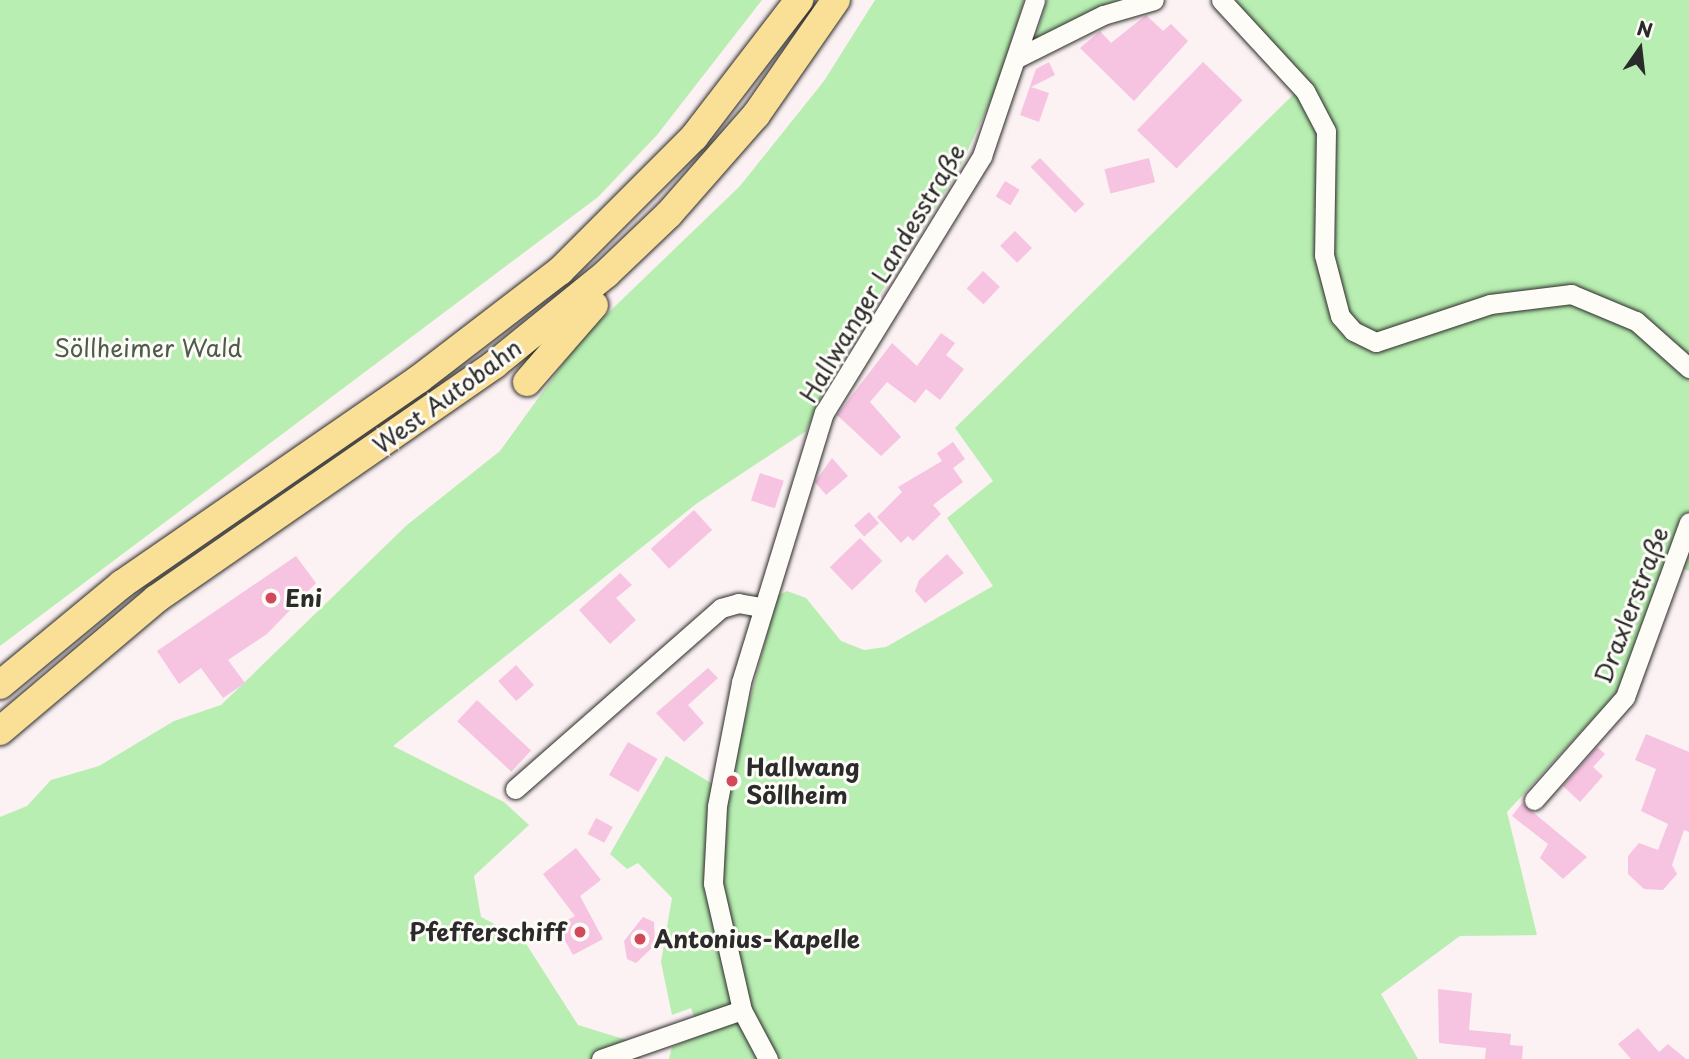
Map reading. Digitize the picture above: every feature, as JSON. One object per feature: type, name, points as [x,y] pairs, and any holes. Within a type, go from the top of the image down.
[{"type":"highway","name":"West Autobahn","points":[[0,685],[122,584],[418,379],[560,271],[694,137],[799,0]]},
{"type":"highway","name":"West Autobahn","points":[[0,731],[156,600],[495,364],[606,274],[669,214],[756,115],[836,0]]},
{"type":"highway","points":[[527,382],[596,302],[606,274]]},
{"type":"street","name":"Hallwanger Landesstraße","points":[[768,1059],[742,1010],[718,923],[713,847],[722,767],[760,607],[829,400],[967,184],[1019,57],[1035,0]]},
{"type":"street","points":[[1019,57],[1102,15],[1154,0]]},
{"type":"street","points":[[1221,0],[1304,91],[1326,131],[1324,255],[1340,316],[1353,331],[1376,342],[1490,304],[1571,294],[1636,321],[1689,368]]},
{"type":"street","name":"Draxlerstraße","points":[[1534,800],[1625,697],[1689,522]]},
{"type":"street","points":[[515,789],[721,608],[738,603],[760,607]]},
{"type":"street","points":[[601,1059],[742,1010]]},
{"type":"green space","name":"Söllheimer Wald","points":[[0,0],[762,0],[657,135],[598,197],[0,646]]},
{"type":"green space","points":[[875,0],[1024,0],[998,85],[957,173],[838,359],[806,431],[696,504],[393,746],[504,802],[529,825],[474,876],[481,917],[523,939],[578,1025],[630,1041],[641,1059],[0,1059],[0,817],[27,806],[51,780],[99,766],[174,721],[221,705],[407,525],[500,451],[581,339],[740,186],[824,81]]},
{"type":"green space","points":[[1047,0],[1125,0],[1035,39]]},
{"type":"green space","points":[[1230,0],[1689,0],[1689,571],[1665,563],[1624,685],[1507,812],[1537,935],[1460,936],[1381,994],[1418,1059],[669,1059],[672,1047],[701,1035],[691,1008],[672,1015],[661,962],[672,898],[638,863],[627,869],[610,854],[666,756],[726,792],[777,596],[787,591],[806,598],[841,641],[864,650],[886,647],[993,586],[947,518],[993,481],[955,428],[1304,84]]},
{"type":"building","points":[[1146,15],[1163,31],[1171,24],[1188,41],[1134,101],[1080,48],[1100,31],[1111,43]]},
{"type":"building","points":[[1049,62],[1055,75],[1031,87],[1049,93],[1039,122],[1020,115],[1036,69]]},
{"type":"building","points":[[1203,62],[1243,100],[1177,169],[1137,130]]},
{"type":"building","points":[[1040,158],[1084,204],[1075,213],[1031,167]]},
{"type":"building","points":[[1149,158],[1155,182],[1110,193],[1104,169]]},
{"type":"building","points":[[1005,181],[1020,190],[1010,205],[996,196]]},
{"type":"building","points":[[1015,231],[1032,248],[1017,263],[1000,246]]},
{"type":"building","points":[[983,271],[1000,287],[983,304],[967,289]]},
{"type":"building","points":[[941,333],[955,343],[946,355],[964,369],[940,400],[926,389],[915,403],[887,382],[870,402],[901,437],[881,456],[837,415],[892,343],[917,366]]},
{"type":"building","points":[[953,442],[965,459],[953,468],[963,482],[933,505],[941,514],[913,541],[908,536],[901,543],[877,517],[902,492],[898,487],[942,461],[937,453]]},
{"type":"building","points":[[832,458],[848,476],[826,495],[815,482]]},
{"type":"building","points":[[760,473],[784,481],[775,508],[751,501]]},
{"type":"building","points":[[694,510],[712,530],[669,569],[651,549]]},
{"type":"building","points":[[869,512],[879,523],[864,537],[854,525]]},
{"type":"building","points":[[860,538],[882,561],[852,590],[830,567]]},
{"type":"building","points":[[947,554],[964,573],[925,603],[915,591],[919,580]]},
{"type":"building","points":[[296,556],[316,583],[267,634],[228,660],[245,683],[223,698],[201,668],[179,684],[157,651]]},
{"type":"building","points":[[620,573],[632,585],[616,598],[636,620],[610,644],[579,610]]},
{"type":"building","points":[[516,665],[534,685],[516,701],[498,681]]},
{"type":"building","points":[[708,668],[718,678],[688,705],[704,723],[684,742],[656,713]]},
{"type":"building","points":[[477,700],[531,750],[511,772],[457,721]]},
{"type":"building","points":[[1646,734],[1689,752],[1689,832],[1684,830],[1672,865],[1677,874],[1663,890],[1644,889],[1628,874],[1628,856],[1639,843],[1658,850],[1668,824],[1641,811],[1656,769],[1635,760]]},
{"type":"building","points":[[628,742],[657,759],[638,792],[609,775]]},
{"type":"building","points":[[1597,747],[1605,754],[1593,767],[1603,776],[1580,802],[1563,786]]},
{"type":"building","points":[[1522,803],[1587,857],[1563,879],[1540,858],[1548,844],[1512,816]]},
{"type":"building","points":[[596,818],[613,827],[604,843],[588,834]]},
{"type":"building","points":[[576,848],[601,880],[580,896],[603,939],[573,955],[557,926],[575,916],[543,874]]},
{"type":"building","name":"Antonius-Kapelle","points":[[643,917],[654,922],[655,945],[636,963],[627,959],[624,941]]},
{"type":"building","points":[[1438,989],[1472,993],[1469,1030],[1511,1034],[1510,1045],[1523,1046],[1522,1059],[1485,1059],[1486,1048],[1439,1043]]},
{"type":"building","points":[[1638,1028],[1659,1052],[1668,1044],[1686,1059],[1631,1059],[1618,1044]]},
{"type":"place","name":"Eni","points":[[271,598]]},
{"type":"place","name":"Hallwang Söllheim","points":[[732,781]]},
{"type":"place","name":"Pfefferschiff","points":[[580,932]]},
{"type":"place","name":"Antonius-Kapelle","points":[[640,939]]}]
